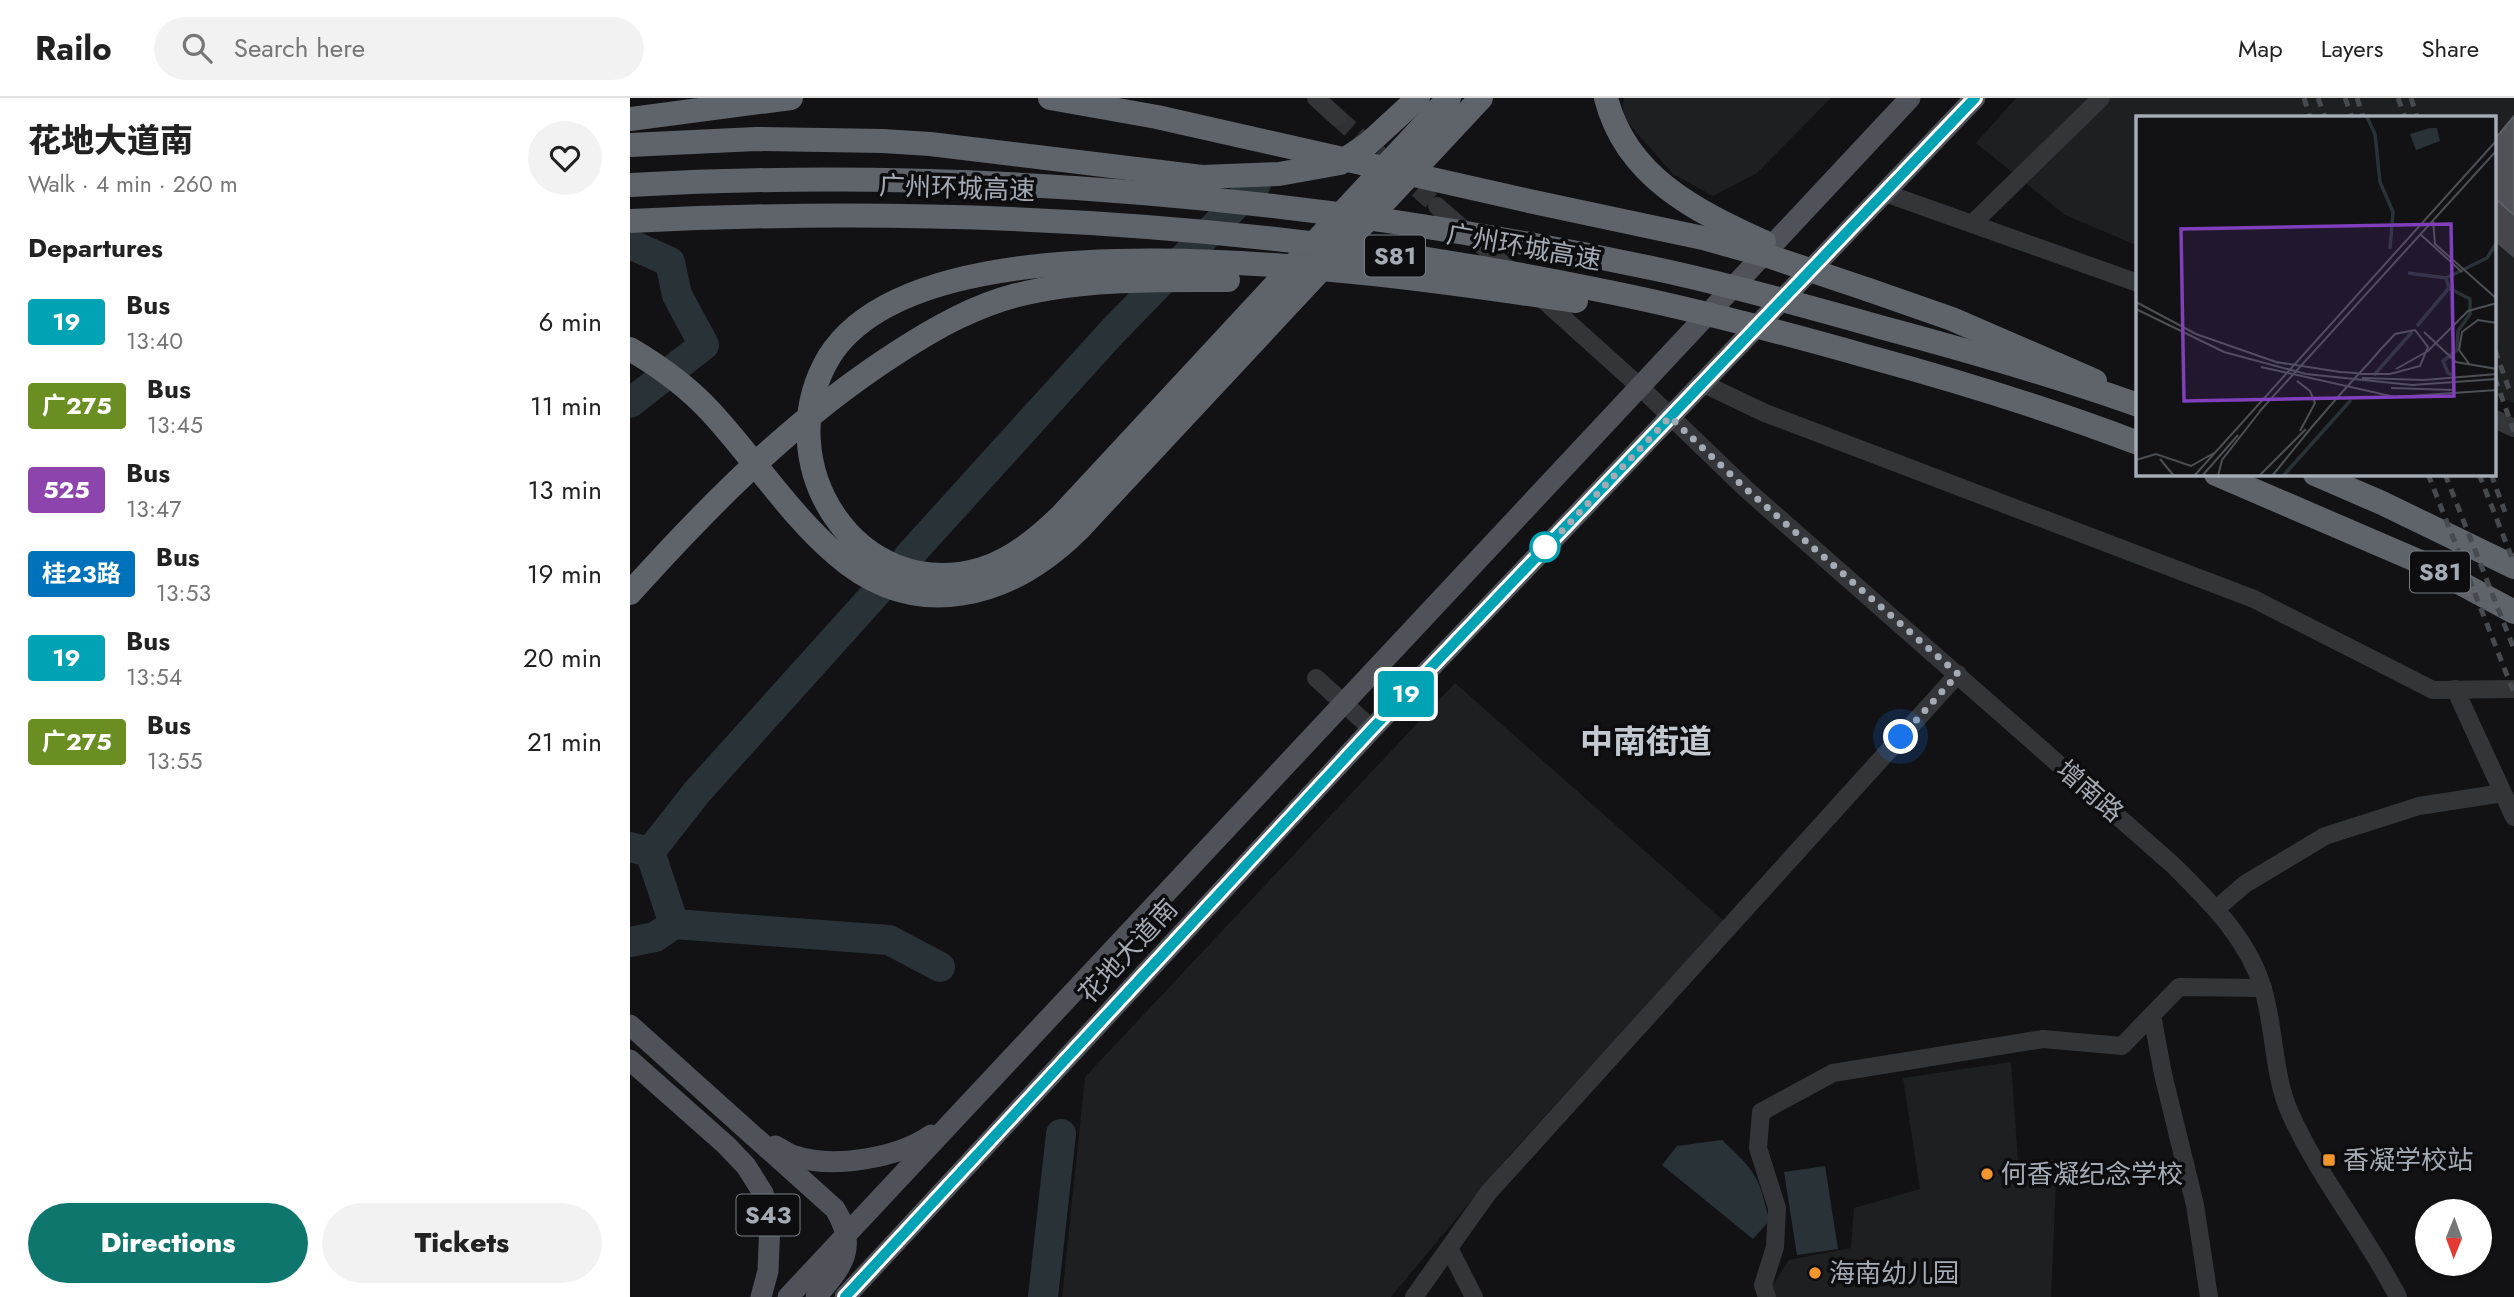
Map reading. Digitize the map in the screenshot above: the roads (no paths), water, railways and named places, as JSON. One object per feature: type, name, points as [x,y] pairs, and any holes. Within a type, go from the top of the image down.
[{"type":"highway","points":[[630,119],[792,98]]},
{"type":"highway","points":[[1050,98],[1157,117],[1703,238],[1771,257],[1952,319],[2136,398]]},
{"type":"highway","points":[[630,145],[756,139],[930,144],[1202,177],[1279,174],[1340,163],[1368,144],[1418,98]]},
{"type":"highway","points":[[1449,98],[1061,516],[1028,545],[992,565],[954,574],[935,574],[896,565],[872,553],[840,524],[818,485],[808,442],[814,390],[829,357],[861,321],[900,298],[959,280],[1059,263],[1126,260],[1218,263],[1443,282],[1778,334],[1867,356]]},
{"type":"highway","points":[[630,349],[676,380],[709,410],[819,539],[858,570],[902,590],[932,595],[967,594],[1000,585],[1032,569],[1078,530],[1481,98]]},
{"type":"highway","points":[[1606,98],[1616,127],[1629,149],[1651,174],[1678,197],[1710,218],[1870,290]]},
{"type":"highway","name":"广州环城高速","points":[[630,185],[826,179],[970,182],[1225,202],[1436,229],[1576,253],[1714,282],[1972,352],[2136,404]]},
{"type":"highway","name":"广州环城高速","points":[[630,221],[783,215],[913,215],[1066,221],[1253,237],[1455,264],[1586,287],[1673,306],[1867,356],[2005,396],[2136,442]]},
{"type":"highway","points":[[630,593],[714,503],[805,418],[913,343],[990,303],[1040,291],[1136,281],[1377,279],[1443,282]]},
{"type":"highway","name":"S81","points":[[2221,476],[2425,564],[2514,612]]},
{"type":"highway","name":"S81","points":[[2320,476],[2514,567]]},
{"type":"main road","name":"花地大道南","points":[[788,1297],[1910,98]]},
{"type":"main road","name":"花地大道南","points":[[845,1297],[1372,729],[1975,98]]},
{"type":"main road","name":"S43","points":[[630,1025],[835,1209],[844,1224],[846,1234]]},
{"type":"main road","name":"S43","points":[[630,1060],[726,1145],[746,1166],[762,1193],[770,1222],[768,1271],[761,1297]]},
{"type":"main road","points":[[745,1127],[795,1156],[815,1160],[873,1159],[921,1142],[956,1117]]},
{"type":"main road","points":[[816,1297],[838,1272],[846,1254],[846,1234]]},
{"type":"street","points":[[1316,98],[1337,117]]},
{"type":"street","points":[[1972,224],[2101,98]]},
{"type":"street","points":[[1885,193],[2136,282]]},
{"type":"street","name":"增南路","points":[[1437,206],[1639,386],[1746,489],[2173,865],[2216,909],[2247,953],[2263,988],[2289,1111],[2315,1161],[2379,1261],[2398,1297]]},
{"type":"street","points":[[1702,383],[1765,413],[2254,599],[2433,690],[2514,689]]},
{"type":"street","points":[[2497,420],[2514,429]]},
{"type":"street","points":[[1414,1297],[1488,1193],[1958,674]]},
{"type":"street","points":[[1317,678],[1372,729]]},
{"type":"street","points":[[2455,690],[2514,817]]},
{"type":"street","points":[[2216,909],[2245,884],[2325,836],[2419,806],[2503,793]]},
{"type":"street","points":[[1766,1297],[1763,1285],[1775,1247],[1777,1208],[1758,1148],[1761,1112],[1833,1073],[2043,1039],[2122,1046],[2179,987],[2263,988]]},
{"type":"street","points":[[2152,1015],[2163,1074],[2195,1205],[2209,1297]]},
{"type":"street","points":[[1449,1248],[1475,1297]]},
{"type":"waterway","points":[[908,557],[1112,332],[1256,184]]},
{"type":"waterway","points":[[630,244],[670,262],[677,295],[704,345],[630,403]]},
{"type":"waterway","points":[[650,852],[697,792],[877,592]]},
{"type":"waterway","points":[[630,847],[650,852],[674,924]]},
{"type":"waterway","points":[[630,942],[655,937],[674,924],[889,940],[940,967]]},
{"type":"waterway","points":[[1043,1297],[1061,1134]]},
{"type":"tunnel","points":[[1337,117],[1437,206]]},
{"type":"railway","points":[[2304,98],[2310,116]]},
{"type":"railway","points":[[2318,98],[2325,116]]},
{"type":"railway","points":[[2345,98],[2352,116]]},
{"type":"railway","points":[[2357,98],[2363,116]]},
{"type":"railway","points":[[2398,98],[2405,116]]},
{"type":"railway","points":[[2411,98],[2417,116]]},
{"type":"railway","points":[[2497,356],[2509,389]]},
{"type":"railway","points":[[2497,384],[2514,432]]},
{"type":"railway","points":[[2429,476],[2514,693]]},
{"type":"railway","points":[[2446,476],[2514,649]]},
{"type":"railway","points":[[2480,476],[2514,563]]},
{"type":"railway","points":[[2492,476],[2505,512]]},
{"type":"place","name":"香凝学校站","points":[[2329,1160]]},
{"type":"place","name":"何香凝纪念学校","points":[[1987,1174]]},
{"type":"place","name":"海南幼儿园","points":[[1815,1273]]},
{"type":"district","name":"中南街道","points":[[1646,741]]}]
